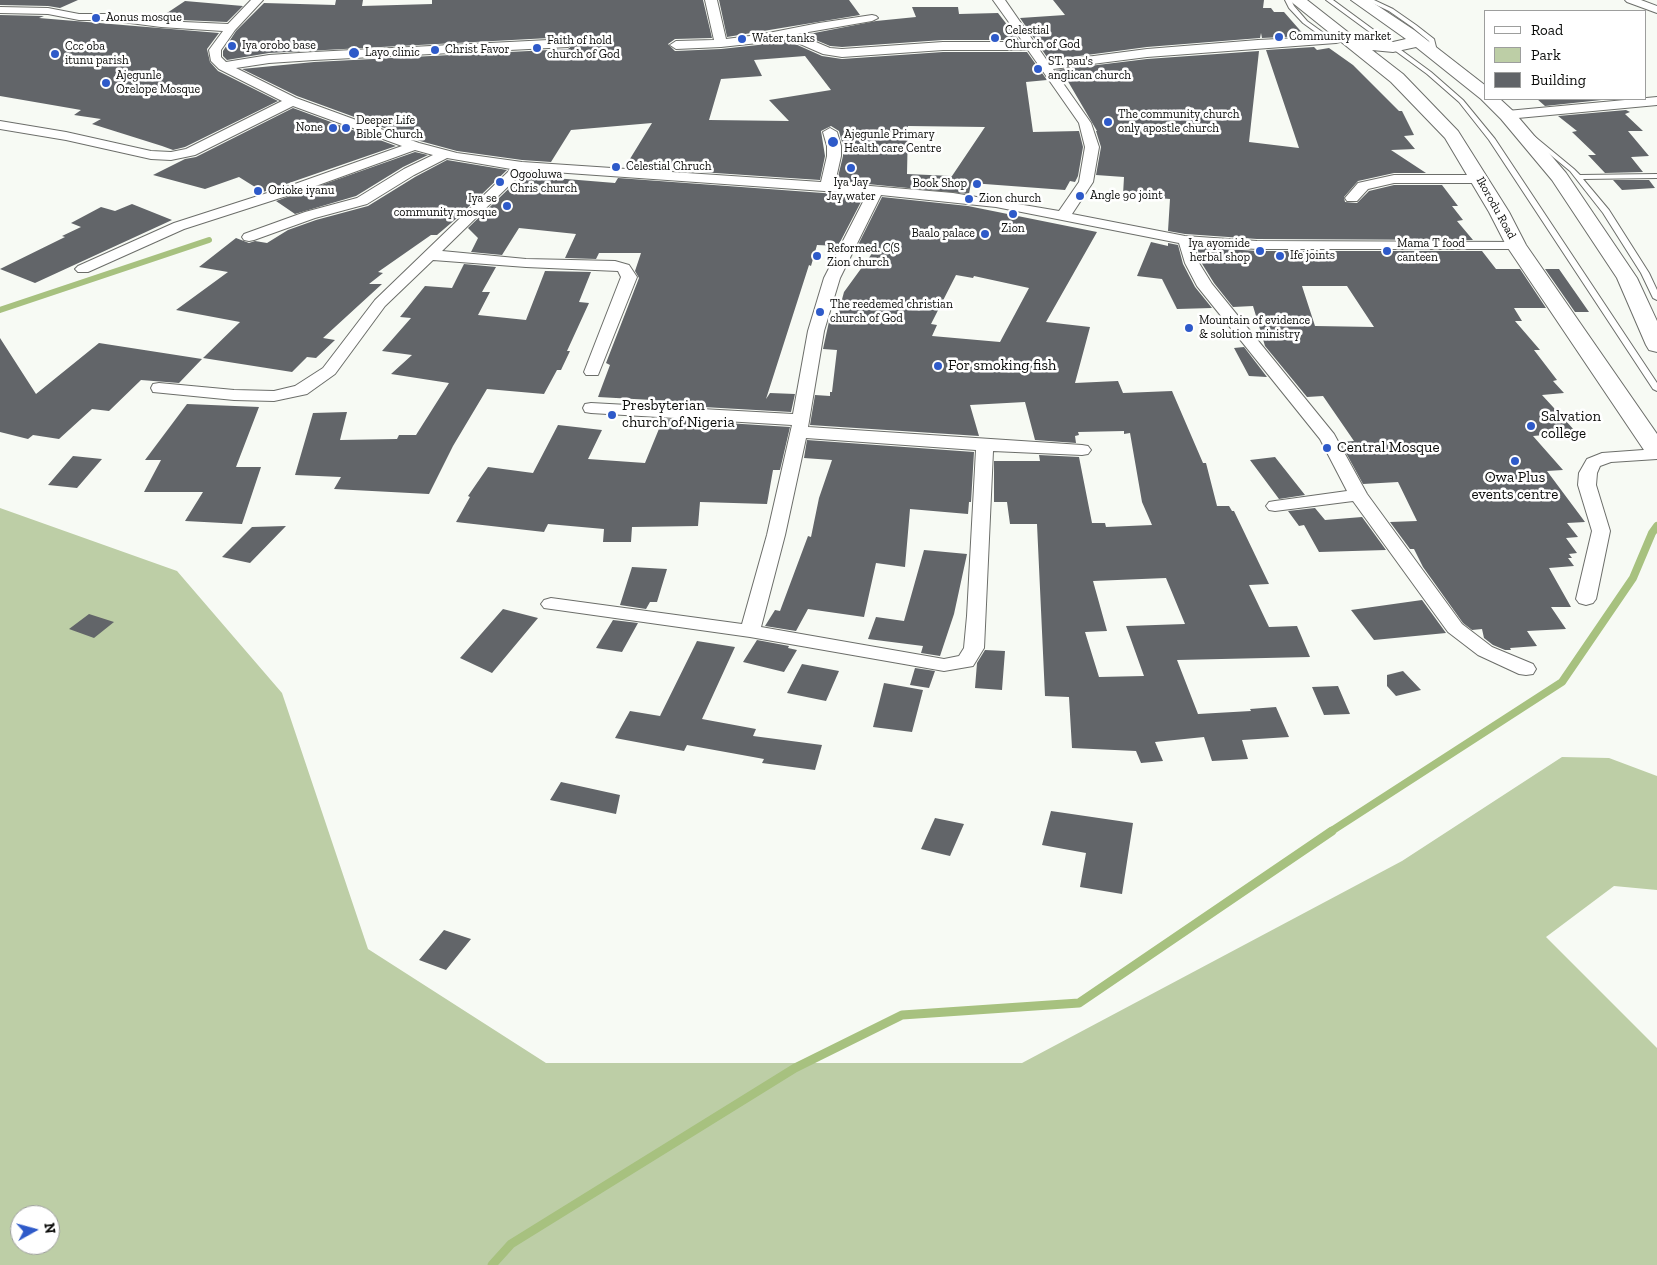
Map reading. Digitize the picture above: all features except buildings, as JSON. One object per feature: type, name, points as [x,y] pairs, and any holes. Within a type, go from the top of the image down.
[{"type":"highway","name":"Ikorodu Road","points":[[1297,0],[1344,42],[1397,78],[1452,135],[1516,245],[1657,452]]},
{"type":"highway","points":[[1359,0],[1436,54],[1484,93]]},
{"type":"highway","points":[[1344,42],[1393,47],[1409,44],[1417,40]]},
{"type":"highway","points":[[1491,100],[1507,115],[1559,177],[1627,278],[1657,345]]},
{"type":"street","points":[[257,0],[231,28],[215,50],[215,58],[223,66],[292,101],[414,146],[445,154],[522,166],[827,186],[996,203],[1185,240],[1257,245],[1516,245]]},
{"type":"street","points":[[711,0],[721,43]]},
{"type":"street","points":[[999,0],[1029,46],[1046,66],[1085,123],[1092,147],[1086,182],[1063,216]]},
{"type":"street","points":[[1631,0],[1657,10]]},
{"type":"street","points":[[0,10],[48,12],[79,17],[113,17],[161,24],[231,28]]},
{"type":"street","points":[[676,45],[721,43],[787,34],[819,26],[872,18]]},
{"type":"street","points":[[787,34],[827,51],[842,53],[943,46],[1029,46]]},
{"type":"street","points":[[1046,66],[1147,53],[1272,42],[1344,42]]},
{"type":"street","points":[[223,66],[269,59],[568,43]]},
{"type":"street","points":[[0,125],[66,136],[152,155],[172,156],[190,152],[292,101]]},
{"type":"street","points":[[1507,115],[1657,101]]},
{"type":"street","points":[[827,186],[834,156],[834,146],[830,132]]},
{"type":"street","points":[[83,269],[179,226],[297,188],[414,146]]},
{"type":"street","points":[[249,237],[310,215],[362,201],[409,172],[445,154]]},
{"type":"street","points":[[159,388],[234,395],[274,396],[301,390],[329,371],[380,303],[522,166]]},
{"type":"street","points":[[1352,198],[1364,186],[1394,179],[1479,179]]},
{"type":"street","points":[[750,631],[776,535],[800,426],[816,331],[832,278],[876,190]]},
{"type":"street","points":[[1185,240],[1192,263],[1205,286],[1328,438],[1358,495],[1455,628],[1485,651],[1526,669]]},
{"type":"street","points":[[430,254],[526,263],[615,265],[624,268],[629,277],[592,372]]},
{"type":"street","points":[[591,408],[800,426],[985,445],[1082,450]]},
{"type":"street","points":[[551,604],[750,631],[944,664],[966,661],[974,648],[977,616],[985,445]]},
{"type":"street","points":[[1586,599],[1601,531],[1600,522],[1587,485],[1590,468],[1593,463],[1608,457],[1657,452]]},
{"type":"street","points":[[1275,506],[1358,495]]},
{"type":"lane","points":[[1288,0],[1291,7],[1305,22],[1323,35],[1344,42]]},
{"type":"lane","points":[[1329,0],[1429,73],[1461,101],[1492,139],[1657,389]]},
{"type":"lane","points":[[1369,0],[1391,10],[1432,40],[1436,54]]},
{"type":"lane","points":[[1507,115],[1578,176],[1606,212],[1645,273],[1657,298]]},
{"type":"lane","points":[[1578,176],[1657,176]]},
{"type":"green space","points":[[0,508],[177,571],[282,693],[368,949],[546,1063],[1022,1063],[1402,861],[1562,757],[1609,758],[1657,776],[1657,890],[1614,886],[1546,937],[1657,1048],[1657,1265],[0,1265]]},
{"type":"waterway","points":[[0,310],[209,240]]},
{"type":"waterway","points":[[1330,832],[1562,682],[1633,578],[1652,533],[1657,526]]},
{"type":"waterway","points":[[492,1265],[511,1244],[795,1068],[902,1015],[1079,1003],[1332,831]]},
{"type":"place","name":"Aonus mosque","points":[[96,18]]},
{"type":"place","name":"Community market","points":[[1279,37]]},
{"type":"place","name":"Celestial Church of God","points":[[995,38]]},
{"type":"place","name":"Water tanks","points":[[742,39]]},
{"type":"place","name":"Iya orobo base","points":[[232,46]]},
{"type":"place","name":"Faith of hold church of God","points":[[537,48]]},
{"type":"place","name":"Christ Favor","points":[[435,50]]},
{"type":"place","name":"Layo clinic","points":[[354,53]]},
{"type":"place","name":"Ccc oba itunu parish","points":[[55,54]]},
{"type":"place","name":"ST. pau's anglican church","points":[[1038,69]]},
{"type":"place","name":"Ajegunle Orelope Mosque","points":[[106,83]]},
{"type":"place","name":"The community church only apostle church","points":[[1108,122]]},
{"type":"place","name":"None","points":[[333,128]]},
{"type":"place","name":"Deeper Life Bible Church","points":[[346,128]]},
{"type":"place","name":"Ajegunle Primary Health care Centre","points":[[833,142]]},
{"type":"place","name":"Celestial Chruch","points":[[616,167]]},
{"type":"place","name":"Iya Jay Jay water","points":[[851,168]]},
{"type":"place","name":"Ogooluwa Chris church","points":[[500,182]]},
{"type":"place","name":"Book Shop","points":[[977,184]]},
{"type":"place","name":"Orioke iyanu","points":[[258,191]]},
{"type":"place","name":"Angle 90 joint","points":[[1080,196]]},
{"type":"place","name":"Zion church","points":[[969,199]]},
{"type":"place","name":"Iya se community mosque","points":[[507,206]]},
{"type":"place","name":"Zion","points":[[1013,214]]},
{"type":"place","name":"Baalo palace","points":[[985,234]]},
{"type":"place","name":"Iya ayomide herbal shop","points":[[1260,251]]},
{"type":"place","name":"Mama T food canteen","points":[[1387,251]]},
{"type":"place","name":"Reformed. C(S Zion church","points":[[817,256]]},
{"type":"place","name":"Ife joints","points":[[1280,256]]},
{"type":"place","name":"The reedemed christian church of God","points":[[820,312]]},
{"type":"place","name":"Mountain of evidence & solution ministry","points":[[1189,328]]},
{"type":"place","name":"For smoking fish","points":[[938,366]]},
{"type":"place","name":"Presbyterian church of Nigeria","points":[[612,415]]},
{"type":"place","name":"Salvation college","points":[[1531,426]]},
{"type":"place","name":"Central Mosque","points":[[1327,448]]},
{"type":"place","name":"Owa Plus events centre","points":[[1515,461]]}]
